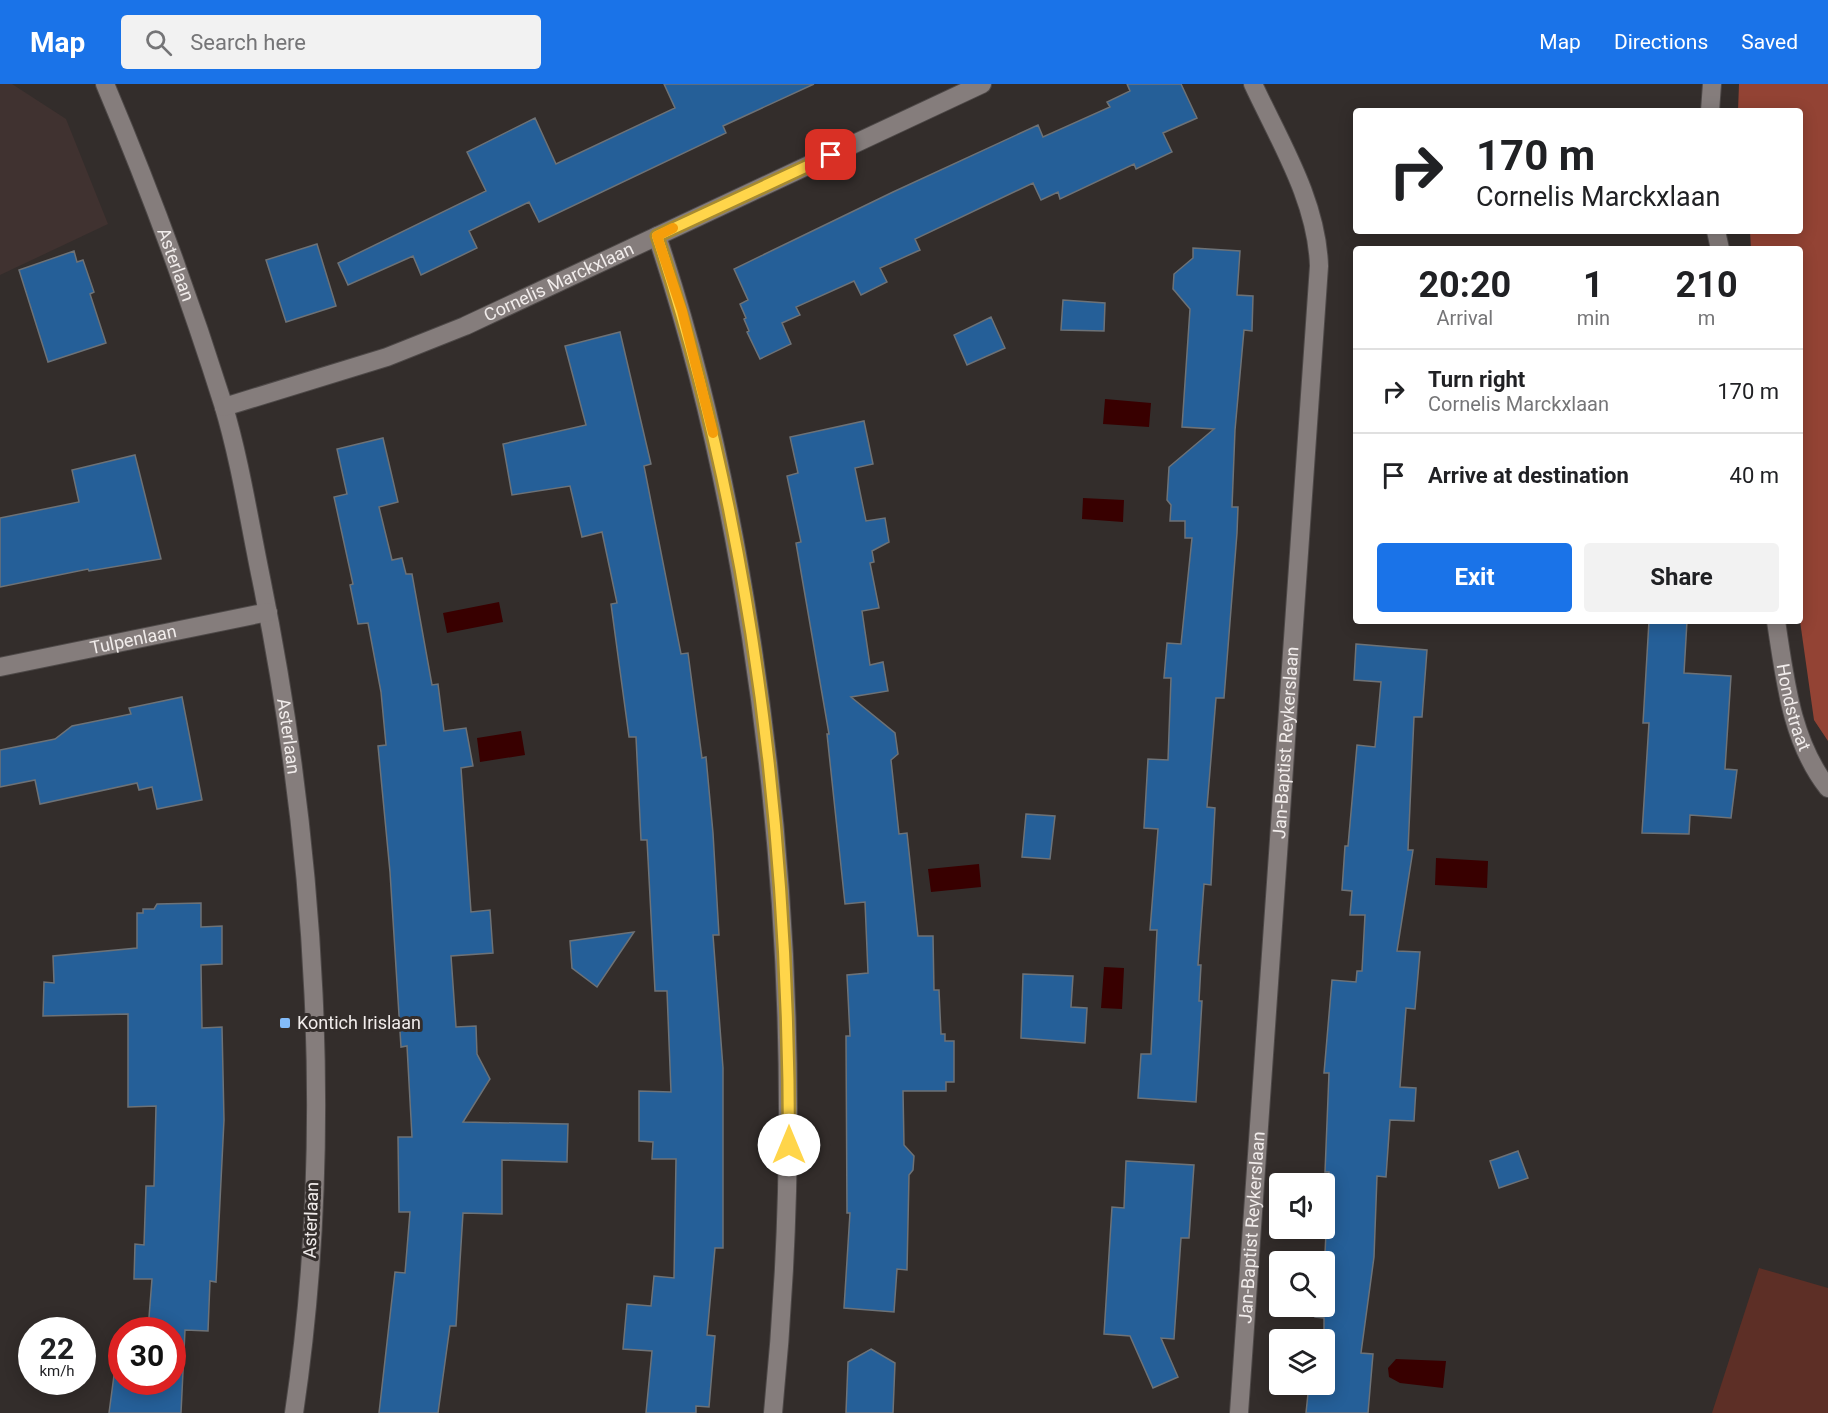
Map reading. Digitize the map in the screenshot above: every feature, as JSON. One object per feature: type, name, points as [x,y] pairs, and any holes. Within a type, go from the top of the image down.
[{"type":"street","name":"Asterlaan","points":[[105,84],[144,178],[224,407],[284,695],[307,899],[315,1035],[308,1285],[294,1413]]},
{"type":"street","name":"Cornelis Marckxlaan","points":[[224,407],[426,342],[982,84]]},
{"type":"street","name":"Jan-Baptist Reykerslaan","points":[[1239,1413],[1319,266],[1318,242],[1313,218],[1253,84]]},
{"type":"street","points":[[1710,108],[1712,84]]},
{"type":"street","points":[[657,236],[682,311],[712,426],[740,567],[765,728],[780,867],[789,1023],[789,1145],[781,1330],[773,1413]]},
{"type":"street","name":"Tulpenlaan","points":[[0,667],[268,612]]},
{"type":"street","name":"Hondstraat","points":[[1777,624],[1796,727],[1810,762],[1828,789]]},
{"type":"shaded area","points":[[0,84],[12,84],[66,119],[108,224],[0,275]]},
{"type":"shaded area","points":[[1739,84],[1828,84],[1828,741],[1814,720],[1800,624],[1803,624],[1803,246],[1751,246],[1750,234],[1803,234],[1803,108],[1738,108]]},
{"type":"shaded area","points":[[1105,399],[1151,403],[1149,427],[1103,424]]},
{"type":"shaded area","points":[[1083,498],[1124,500],[1123,522],[1082,519]]},
{"type":"shaded area","points":[[499,602],[503,622],[447,633],[443,613]]},
{"type":"shaded area","points":[[521,731],[525,755],[480,762],[477,738]]},
{"type":"shaded area","points":[[1436,858],[1488,861],[1487,888],[1435,885]]},
{"type":"shaded area","points":[[979,864],[981,887],[931,892],[928,869]]},
{"type":"shaded area","points":[[1104,967],[1124,968],[1122,1009],[1101,1008]]},
{"type":"shaded area","points":[[1759,1268],[1828,1288],[1828,1413],[1712,1413]]},
{"type":"shaded area","points":[[1396,1359],[1446,1361],[1443,1388],[1400,1383],[1389,1377],[1388,1368]]},
{"type":"building","points":[[664,84],[814,84],[723,126],[726,133],[539,222],[529,202],[469,231],[477,248],[421,275],[413,256],[348,285],[338,263],[486,191],[467,152],[535,118],[556,164],[675,108]]},
{"type":"building","points":[[1127,84],[1181,84],[1197,118],[1163,133],[1172,152],[1136,169],[1134,164],[1060,199],[1058,192],[1041,200],[1033,183],[915,239],[920,250],[880,268],[887,282],[861,295],[854,281],[796,307],[800,315],[782,323],[791,344],[760,359],[747,332],[749,331],[744,319],[746,318],[740,304],[748,300],[734,269],[1038,125],[1043,137],[1110,107],[1107,102],[1130,91]]},
{"type":"building","points":[[317,244],[336,306],[286,322],[266,260]]},
{"type":"building","points":[[1193,248],[1240,251],[1237,295],[1253,296],[1252,331],[1244,330],[1235,430],[1232,507],[1238,507],[1237,533],[1224,698],[1216,698],[1207,807],[1215,808],[1211,885],[1204,884],[1198,965],[1201,965],[1199,1001],[1202,1001],[1196,1102],[1138,1098],[1141,1054],[1151,1054],[1157,930],[1150,930],[1158,829],[1144,828],[1148,759],[1168,760],[1171,678],[1164,678],[1167,643],[1181,644],[1192,538],[1185,538],[1185,521],[1170,521],[1171,505],[1167,500],[1169,467],[1214,429],[1182,427],[1190,309],[1173,289],[1174,274],[1193,258]]},
{"type":"building","points":[[74,251],[77,262],[83,260],[94,292],[90,294],[106,343],[48,362],[19,270]]},
{"type":"building","points":[[1063,300],[1105,303],[1104,331],[1061,330]]},
{"type":"building","points":[[991,317],[1005,348],[967,365],[954,335]]},
{"type":"building","points":[[620,332],[651,464],[644,466],[681,654],[688,653],[702,758],[706,757],[713,833],[719,935],[713,935],[723,1068],[723,1248],[715,1248],[707,1335],[715,1336],[709,1407],[696,1406],[696,1413],[646,1413],[652,1351],[623,1349],[627,1304],[651,1306],[654,1276],[674,1278],[676,1159],[652,1159],[653,1142],[639,1141],[639,1091],[671,1092],[667,991],[655,991],[647,840],[641,840],[636,737],[629,737],[611,604],[617,603],[602,532],[582,537],[570,486],[512,495],[503,444],[586,425],[565,346]]},
{"type":"building","points":[[864,421],[873,464],[855,468],[866,521],[885,518],[889,542],[872,551],[874,562],[870,563],[879,608],[862,611],[870,665],[883,662],[888,691],[851,697],[895,733],[898,754],[891,760],[899,834],[907,833],[918,936],[933,936],[934,990],[939,990],[941,1034],[945,1034],[945,1041],[954,1041],[954,1082],[946,1082],[946,1091],[903,1091],[904,1145],[914,1156],[913,1170],[909,1175],[907,1270],[897,1269],[894,1312],[844,1308],[850,1213],[847,1213],[846,1036],[850,1036],[847,975],[868,973],[865,902],[845,904],[827,734],[829,734],[796,543],[801,542],[787,476],[798,473],[790,437]]},
{"type":"building","points":[[383,438],[398,502],[379,507],[392,560],[402,558],[406,574],[412,574],[432,685],[438,684],[444,731],[466,728],[473,766],[461,768],[471,912],[490,910],[493,953],[451,956],[456,1027],[476,1026],[477,1054],[490,1079],[463,1122],[568,1124],[567,1162],[502,1160],[502,1214],[463,1213],[456,1326],[450,1326],[438,1413],[379,1413],[395,1272],[405,1273],[410,1212],[399,1212],[398,1137],[412,1137],[407,1046],[401,1047],[390,872],[378,746],[386,745],[381,692],[368,623],[358,624],[350,585],[353,584],[334,497],[347,494],[337,449]]},
{"type":"building","points":[[135,455],[161,559],[89,571],[88,569],[0,587],[0,518],[79,502],[72,470]]},
{"type":"building","points":[[1649,624],[1687,624],[1684,673],[1731,676],[1725,769],[1737,770],[1731,818],[1690,815],[1689,834],[1642,833],[1649,723],[1643,723]]},
{"type":"building","points":[[1356,644],[1427,650],[1422,717],[1414,717],[1408,850],[1413,850],[1397,951],[1420,952],[1415,1009],[1406,1008],[1400,1087],[1416,1088],[1414,1121],[1390,1120],[1386,1177],[1377,1176],[1374,1257],[1361,1353],[1373,1354],[1368,1413],[1306,1413],[1308,1395],[1335,1395],[1335,1329],[1324,1329],[1324,1318],[1315,1317],[1335,1317],[1335,1251],[1325,1251],[1326,1239],[1335,1239],[1335,1173],[1325,1172],[1329,1073],[1324,1073],[1332,980],[1356,982],[1357,971],[1362,971],[1365,915],[1350,915],[1352,891],[1342,890],[1357,745],[1375,747],[1381,682],[1354,680]]},
{"type":"building","points":[[182,697],[202,800],[157,809],[152,787],[139,790],[137,783],[40,804],[35,780],[0,787],[0,750],[55,739],[72,726],[131,714],[129,708]]},
{"type":"building","points":[[1026,814],[1055,816],[1050,859],[1022,857]]},
{"type":"building","points":[[201,903],[201,927],[222,926],[222,964],[201,965],[202,1028],[222,1027],[224,1120],[216,1282],[210,1281],[208,1331],[186,1330],[186,1317],[149,1317],[152,1279],[134,1279],[135,1244],[144,1245],[146,1186],[154,1186],[156,1106],[128,1107],[128,1014],[43,1016],[44,982],[54,983],[53,956],[137,948],[137,913],[143,913],[143,909],[154,909],[157,904]]},
{"type":"building","points":[[634,932],[597,987],[572,968],[570,941]]},
{"type":"building","points":[[1023,974],[1073,976],[1071,1007],[1087,1008],[1085,1043],[1021,1038]]},
{"type":"building","points":[[1518,1151],[1528,1178],[1499,1188],[1490,1161]]},
{"type":"building","points":[[1126,1161],[1194,1165],[1189,1238],[1181,1238],[1174,1339],[1161,1338],[1178,1377],[1153,1388],[1130,1336],[1104,1334],[1112,1207],[1124,1208]]},
{"type":"building","points":[[871,1349],[895,1363],[893,1413],[846,1413],[848,1362]]},
{"type":"building","points":[[111,1395],[182,1395],[181,1413],[109,1413]]},
{"type":"slow traffic","points":[[673,228],[657,236],[682,311],[713,433]]},
{"type":"place","name":"Kontich Irislaan","points":[[285,1023]]},
{"type":"route","points":[[789,1145],[789,1023],[780,867],[765,728],[740,567],[712,426],[682,311],[657,236],[831,155]]}]
